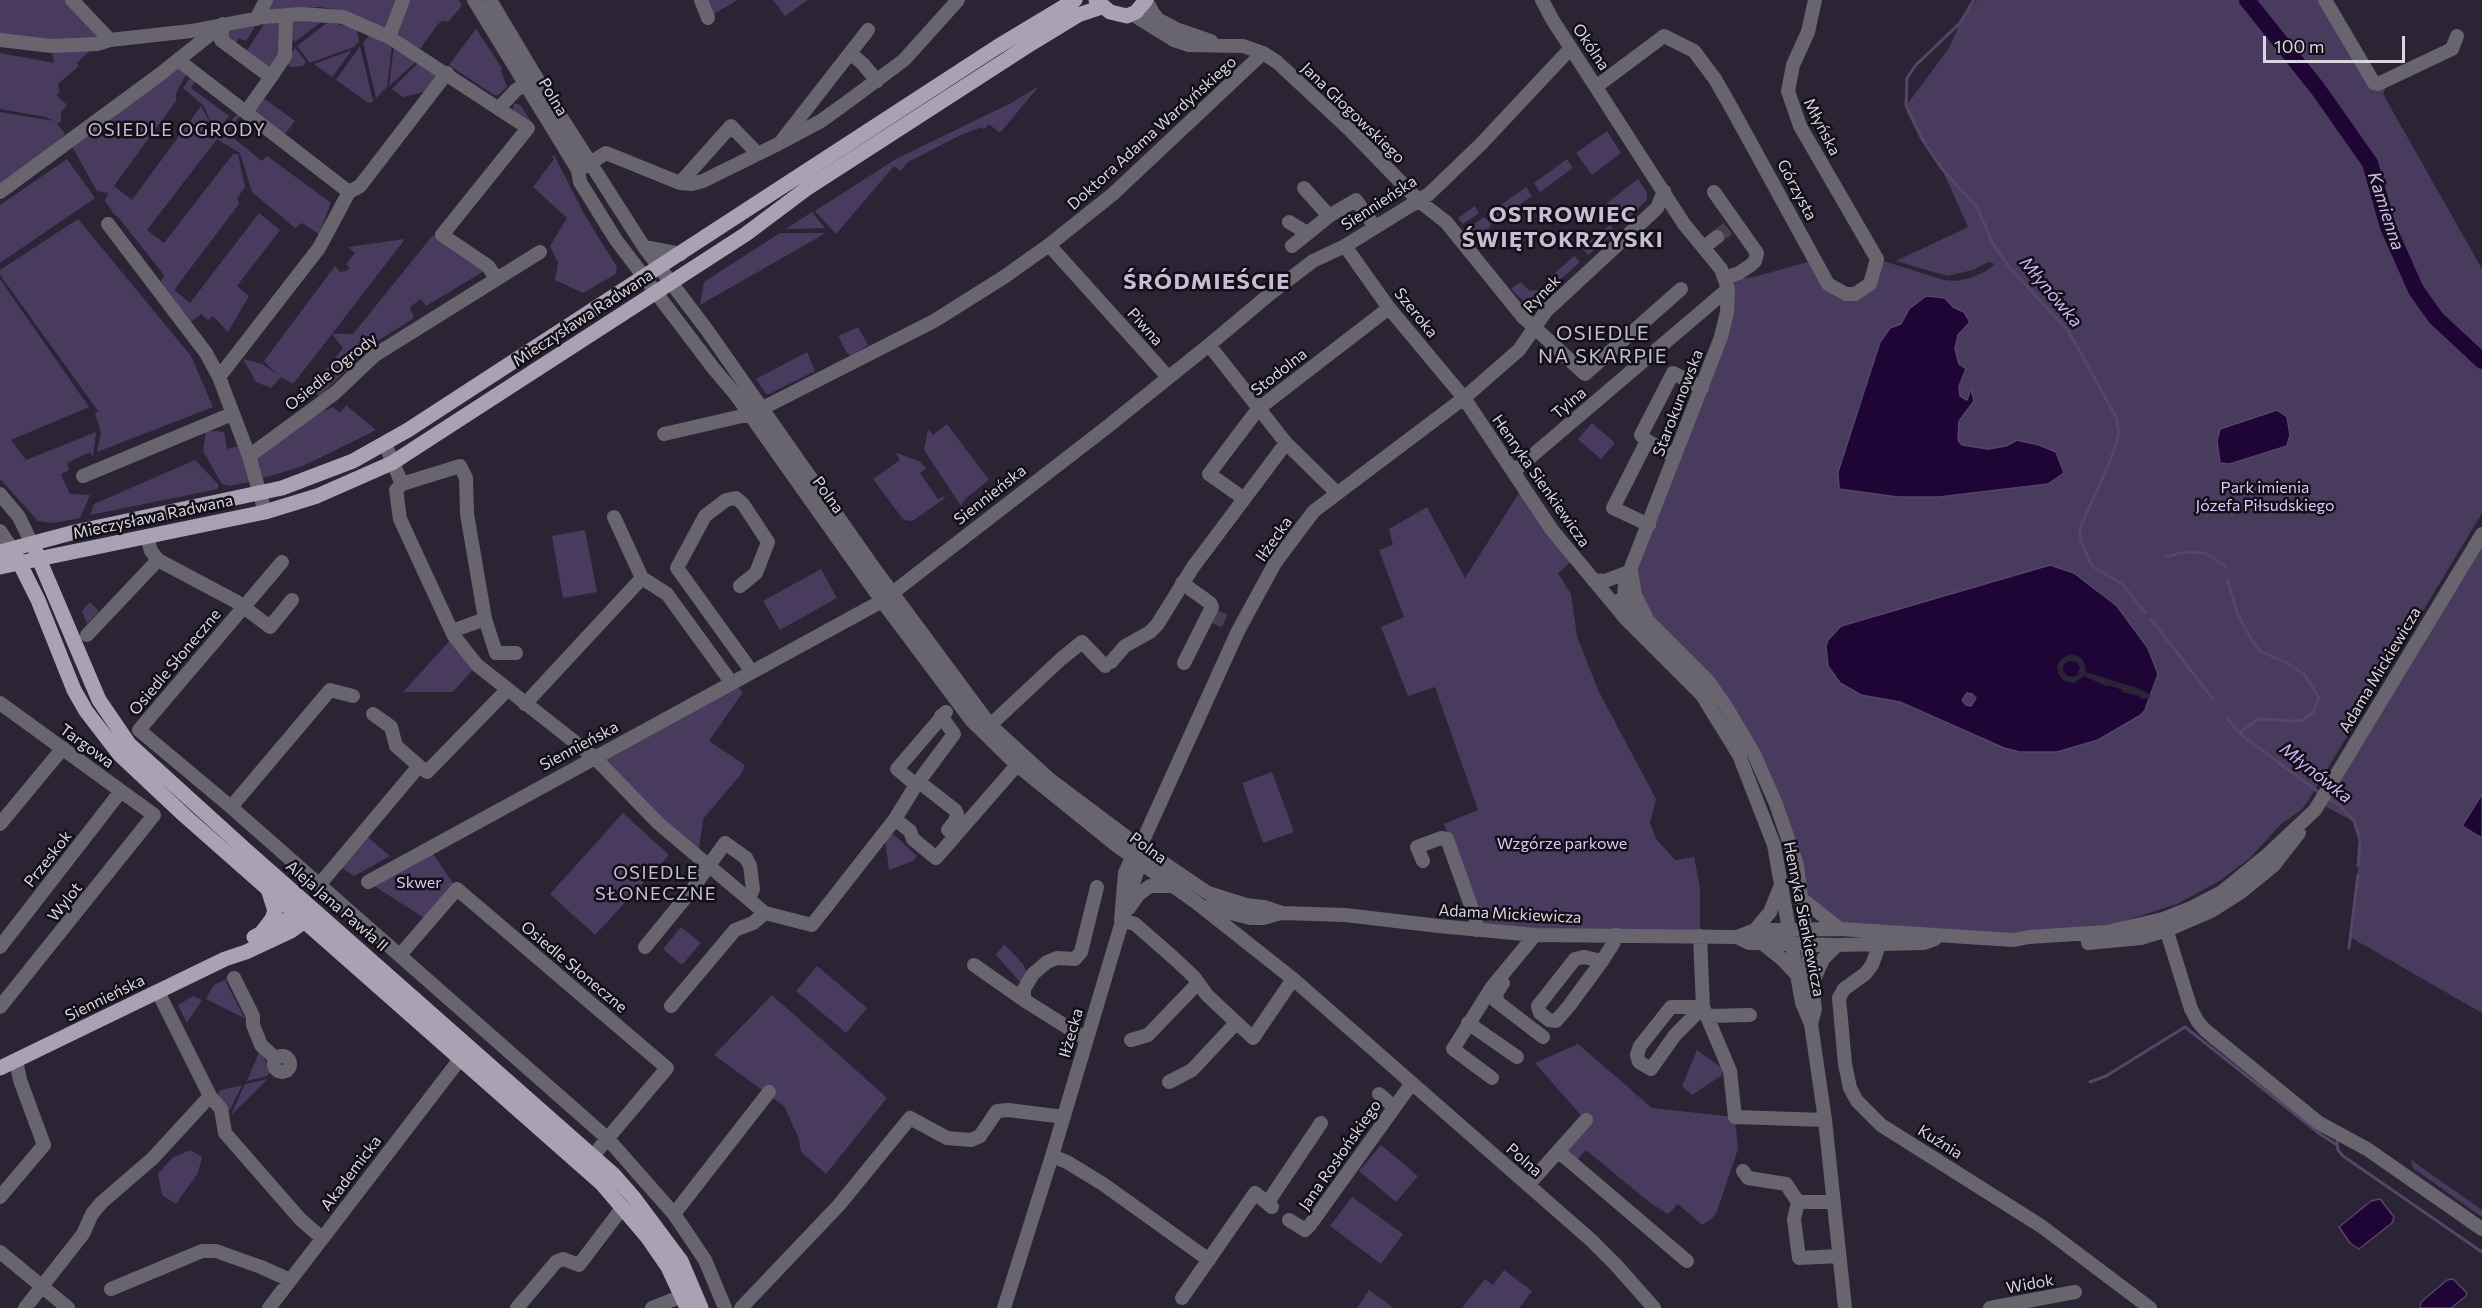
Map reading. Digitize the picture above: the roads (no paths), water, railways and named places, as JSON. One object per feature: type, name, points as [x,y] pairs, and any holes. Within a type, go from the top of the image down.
[{"type":"main road","name":"Mieczysława Radwana","points":[[6,550],[75,532],[260,494],[317,476],[385,444],[997,47],[1075,0]]},
{"type":"main road","points":[[1099,4],[1117,15],[1132,14],[1142,7],[1146,0]]},
{"type":"main road","name":"Mieczysława Radwana","points":[[0,567],[265,512],[317,496],[392,463],[746,234],[806,189],[1032,43],[1099,4]]},
{"type":"main road","name":"Aleja Jana Pawła II","points":[[32,544],[99,700],[129,744],[307,913],[588,1162],[668,1267],[688,1298],[701,1308]]},
{"type":"main road","name":"Aleja Jana Pawła II","points":[[6,550],[20,563],[74,690],[105,738],[159,792],[268,889],[307,913],[319,934],[460,1059],[588,1162],[627,1190],[681,1261],[688,1298]]},
{"type":"main road","points":[[54,596],[54,574],[66,553]]},
{"type":"main road","points":[[261,934],[275,911],[268,889]]},
{"type":"main road","name":"Siennieńska","points":[[225,959],[241,943],[307,913]]},
{"type":"main road","name":"Siennieńska","points":[[0,1068],[225,959],[246,952],[307,913]]},
{"type":"street","points":[[72,0],[110,40]]},
{"type":"street","points":[[256,19],[266,0]]},
{"type":"street","points":[[389,37],[404,0]]},
{"type":"street","name":"Polna","points":[[474,0],[578,170],[580,182],[616,240],[714,369],[756,411]]},
{"type":"street","name":"Polna","points":[[490,0],[644,246],[756,411],[888,597],[986,729],[1017,765],[1045,781]]},
{"type":"street","points":[[702,0],[708,18]]},
{"type":"street","points":[[578,170],[606,153],[680,183],[692,184],[703,181],[820,121],[877,81],[904,60],[958,0]]},
{"type":"street","points":[[1146,0],[1160,20],[1176,29],[1222,45]]},
{"type":"street","name":"Okólna","points":[[1542,0],[1664,191]]},
{"type":"street","name":"Młyńska","points":[[1815,0],[1808,32],[1793,65],[1788,91],[1800,126],[1877,259]]},
{"type":"street","points":[[2325,0],[2364,70],[2371,80],[2378,84],[2452,49],[2457,36]]},
{"type":"street","points":[[0,40],[51,46],[97,44],[110,40],[191,31],[256,19],[317,14],[343,17],[389,37],[528,128],[442,235],[488,266],[496,278]]},
{"type":"street","points":[[1132,14],[1174,40],[1189,45],[1244,46],[1263,53]]},
{"type":"street","points":[[246,112],[285,56],[286,15]]},
{"type":"street","points":[[223,24],[221,40],[271,77]]},
{"type":"street","points":[[0,192],[223,24]]},
{"type":"street","points":[[780,143],[868,30]]},
{"type":"street","name":"Górzysta","points":[[1597,86],[1664,36],[1694,51],[1731,106],[1828,284],[1846,294],[1855,294],[1863,290],[1873,277],[1877,259]]},
{"type":"street","name":"Siennieńska","points":[[368,882],[888,597],[1313,261],[1345,246],[1419,201],[1482,144],[1571,48]]},
{"type":"street","points":[[850,53],[877,81]]},
{"type":"street","name":"Doktora Adama Wardyńskiego","points":[[756,411],[942,316],[1004,278],[1050,245],[1113,194],[1263,53]]},
{"type":"street","name":"Jana Głogowskiego","points":[[1263,53],[1277,62],[1329,110],[1419,201],[1446,222]]},
{"type":"street","points":[[178,60],[349,192]]},
{"type":"street","points":[[219,377],[319,248],[349,192],[360,186],[447,73]]},
{"type":"street","points":[[499,108],[516,90],[526,84]]},
{"type":"street","points":[[680,183],[731,126],[758,153]]},
{"type":"street","points":[[1304,188],[1329,216]]},
{"type":"street","points":[[1664,191],[1684,224],[1721,269],[1726,284]]},
{"type":"street","name":"Rynek","points":[[1446,222],[1505,297],[1534,328],[1546,311],[1657,208],[1664,191]]},
{"type":"street","name":"Tylna","points":[[1513,472],[1756,258],[1755,249],[1734,224],[1714,192]]},
{"type":"street","points":[[1292,246],[1329,216],[1356,200],[1375,227]]},
{"type":"street","points":[[1649,215],[1673,218],[1684,224]]},
{"type":"street","points":[[1289,222],[1307,233]]},
{"type":"street","points":[[108,224],[206,353],[219,377],[249,456],[265,512]]},
{"type":"street","points":[[1704,247],[1717,237]]},
{"type":"street","name":"Piwna","points":[[1050,245],[1168,377]]},
{"type":"street","points":[[644,246],[681,254]]},
{"type":"street","name":"Szeroka","points":[[1345,246],[1389,308],[1464,398]]},
{"type":"street","name":"Osiedle Ogrody","points":[[249,456],[335,393],[375,355],[540,252]]},
{"type":"street","name":"Starokunowska","points":[[1631,571],[1725,325],[1729,302],[1726,284]]},
{"type":"street","points":[[1534,328],[1585,374],[1681,290]]},
{"type":"street","name":"Stodolna","points":[[1243,498],[1209,474],[1258,409],[1389,308]]},
{"type":"street","name":"Iłżecka","points":[[1004,1308],[1064,1117],[1121,920],[1137,855],[1233,627],[1275,563],[1314,511],[1464,398],[1519,350],[1534,328]]},
{"type":"street","points":[[1209,345],[1286,442],[1337,493]]},
{"type":"street","points":[[1676,456],[1647,441],[1641,435],[1673,373],[1702,388]]},
{"type":"street","name":"Henryka Sienkiewicza","points":[[1464,398],[1552,530],[1593,580],[1689,681],[1726,730],[1739,755],[1774,845],[1781,883],[1812,983],[1815,1009],[1811,1024]]},
{"type":"street","points":[[664,434],[756,411]]},
{"type":"street","points":[[83,476],[232,414]]},
{"type":"street","points":[[1647,441],[1613,507],[1649,525]]},
{"type":"street","points":[[986,729],[1082,642],[1108,664],[1125,646],[1150,632],[1157,625],[1182,583],[1286,442]]},
{"type":"street","points":[[385,444],[402,484]]},
{"type":"street","points":[[516,653],[496,652],[486,619],[467,514],[463,472],[402,484],[396,490],[399,519],[452,631],[477,664],[595,758],[658,824],[765,913],[812,925],[895,819],[917,783],[954,734],[941,716]]},
{"type":"street","name":"Aleja Jana Pawła II","points":[[0,494],[19,517],[32,544]]},
{"type":"street","points":[[740,586],[756,573],[768,542],[743,504],[736,498],[726,500],[705,516],[677,568],[752,672]]},
{"type":"street","points":[[614,517],[642,578],[667,594],[731,682]]},
{"type":"street","name":"Aleja Jana Pawła II","points":[[0,531],[6,550]]},
{"type":"street","name":"Adama Mickiewicza","points":[[2014,940],[2184,924],[2218,907],[2257,880],[2288,850],[2319,803],[2482,534]]},
{"type":"street","points":[[87,635],[158,560],[151,551],[147,536]]},
{"type":"street","name":"Osiedle Słoneczne","points":[[158,560],[244,606]]},
{"type":"street","name":"Osiedle Słoneczne","points":[[282,562],[139,730],[231,807],[608,1138],[674,1214],[705,1260],[725,1308]]},
{"type":"street","points":[[1593,580],[1605,581],[1631,571]]},
{"type":"street","points":[[1623,609],[1625,583],[1631,571]]},
{"type":"street","points":[[1631,571],[1637,601],[1648,622]]},
{"type":"street","points":[[525,704],[642,578]]},
{"type":"street","points":[[1182,583],[1210,603],[1212,610],[1184,663]]},
{"type":"street","points":[[244,606],[270,627],[292,600]]},
{"type":"street","name":"Henryka Sienkiewicza","points":[[1623,609],[1648,622],[1708,681],[1739,726],[1754,754],[1790,842],[1797,865],[1803,900],[1798,938],[1798,976],[1802,1003],[1811,1024],[1825,1120],[1845,1308]]},
{"type":"street","points":[[452,631],[486,619]]},
{"type":"street","points":[[231,807],[330,690],[353,696]]},
{"type":"street","points":[[373,714],[391,727],[396,746],[428,772],[507,690]]},
{"type":"street","points":[[948,830],[955,821],[957,814],[955,810],[897,769],[941,716],[962,699]]},
{"type":"street","name":"Targowa","points":[[0,703],[154,815]]},
{"type":"street","name":"Polna","points":[[986,729],[1045,781],[1173,886],[1293,979],[1616,1264],[1653,1308]]},
{"type":"street","points":[[0,824],[63,748]]},
{"type":"street","points":[[895,819],[910,831],[913,839],[936,858],[1017,765]]},
{"type":"street","points":[[169,782],[182,766]]},
{"type":"street","points":[[319,885],[419,766]]},
{"type":"street","name":"Przeskok","points":[[0,947],[121,791]]},
{"type":"street","name":"Wylot","points":[[0,1007],[62,933],[154,815]]},
{"type":"street","name":"Adama Mickiewicza","points":[[1197,903],[1245,913],[1264,907],[1282,913],[1345,915],[1535,935],[1737,937],[1755,930],[1837,945],[1912,932],[1940,937],[2014,940],[2032,945],[2121,941],[2152,935],[2191,908],[2222,892],[2305,822]]},
{"type":"street","points":[[1423,861],[1418,847],[1447,838],[1476,920],[1476,930]]},
{"type":"street","points":[[645,947],[710,866],[725,843],[739,847],[750,866],[753,889],[749,899]]},
{"type":"street","name":"Adama Mickiewicza","points":[[1137,855],[1245,913]]},
{"type":"street","points":[[1755,930],[1770,912],[1781,883]]},
{"type":"street","name":"Iłżecka","points":[[1121,920],[1144,889],[1150,886],[1173,886]]},
{"type":"street","points":[[1024,1000],[1024,989],[1028,982],[1047,962],[1057,958],[1075,959],[1081,952],[1097,887]]},
{"type":"street","name":"Osiedle Słoneczne","points":[[400,956],[457,889],[667,1068],[588,1162]]},
{"type":"street","points":[[1803,900],[1840,930]]},
{"type":"street","points":[[671,1006],[735,930],[753,923],[765,913]]},
{"type":"street","points":[[1238,935],[1245,913]]},
{"type":"street","points":[[1245,913],[1250,935],[1257,950]]},
{"type":"street","points":[[1121,920],[1135,924],[1176,960],[1207,995],[1253,1038],[1293,979]]},
{"type":"street","points":[[2171,945],[2184,924]]},
{"type":"street","points":[[2165,925],[2191,1009],[2205,1030],[2319,1123],[2367,1149],[2482,1229]]},
{"type":"street","name":"Adama Mickiewicza","points":[[1737,937],[1749,943],[1762,944],[1840,930],[1877,938]]},
{"type":"street","points":[[1492,1078],[1453,1049],[1492,987],[1535,935]]},
{"type":"street","points":[[1602,961],[1584,957],[1575,958],[1538,1006],[1540,1013],[1549,1020],[1556,1021],[1602,961],[1616,935]]},
{"type":"street","points":[[2152,935],[2171,945]]},
{"type":"street","points":[[1700,936],[1705,1011],[1730,1071],[1735,1117],[1825,1120]]},
{"type":"street","name":"Kuźnia","points":[[1877,938],[1875,959],[1865,974],[1844,989],[1839,998],[1845,1064],[1850,1088],[1857,1101],[1881,1125],[2041,1226],[2150,1308]]},
{"type":"street","points":[[1762,944],[1782,959],[1798,976]]},
{"type":"street","points":[[1812,983],[1823,959],[1837,945]]},
{"type":"street","points":[[1519,955],[1514,968],[1497,992],[1496,1001],[1543,1037]]},
{"type":"street","points":[[974,965],[1086,1039]]},
{"type":"street","points":[[234,978],[253,1016],[253,1025],[261,1046],[276,1058]]},
{"type":"street","points":[[1131,1040],[1148,1035],[1198,983]]},
{"type":"street","points":[[158,992],[210,1095],[221,1109],[225,1132],[301,1220],[322,1238]]},
{"type":"street","points":[[1705,1011],[1675,1035],[1651,1069],[1639,1062],[1637,1054],[1640,1046],[1671,1007],[1750,1016]]},
{"type":"street","points":[[1169,1082],[1192,1070],[1236,1023]]},
{"type":"street","points":[[1468,1023],[1517,1057]]},
{"type":"street","name":"Akademicka","points":[[269,1308],[460,1059]]},
{"type":"street","points":[[0,1197],[44,1145],[20,1080],[16,1061]]},
{"type":"street","name":"Jana Rosłońskiego","points":[[1289,1220],[1305,1230],[1310,1226],[1412,1083]]},
{"type":"street","points":[[674,1214],[769,1092]]},
{"type":"street","points":[[1373,1092],[1394,1107]]},
{"type":"street","points":[[25,1308],[83,1234],[92,1214],[101,1203],[153,1158],[210,1095]]},
{"type":"street","points":[[741,1308],[839,1204],[910,1118],[947,1138],[971,1140],[980,1136],[997,1112],[1008,1110],[1064,1117]]},
{"type":"street","points":[[1528,1185],[1586,1120]]},
{"type":"street","points":[[1182,1298],[1255,1193],[1270,1204],[1321,1123]]},
{"type":"street","points":[[1559,1152],[1687,1261]]},
{"type":"street","points":[[1052,1156],[1067,1162],[1103,1184],[1209,1260]]},
{"type":"street","points":[[1743,1171],[1748,1178],[1786,1184],[1798,1202],[1794,1219],[1799,1258],[1839,1256]]},
{"type":"street","points":[[1798,1202],[1833,1202]]},
{"type":"street","points":[[517,1308],[556,1262],[563,1259],[579,1265],[623,1207]]},
{"type":"street","points":[[111,1289],[202,1251],[216,1251],[290,1280]]},
{"type":"street","points":[[0,1252],[68,1308]]},
{"type":"street","name":"Widok","points":[[1990,1308],[2075,1292]]},
{"type":"street","points":[[652,1308],[688,1298]]},
{"type":"waterway","name":"Młynówka","points":[[1974,0],[1960,23],[1916,65],[1907,78],[1906,106],[1922,139],[1942,169],[1977,207],[1993,244],[2011,269],[2069,332],[2116,417],[2119,434],[2111,459],[2080,528],[2080,540],[2092,566],[2122,584],[2145,613]]},
{"type":"waterway","name":"Kamienna","points":[[2247,0],[2318,89],[2370,163],[2388,227],[2416,290],[2436,318],[2482,361]]},
{"type":"waterway","points":[[2166,557],[2185,552],[2205,553],[2225,566]]},
{"type":"waterway","points":[[2227,579],[2238,615],[2253,642],[2260,651],[2287,663],[2304,674],[2319,698],[2313,712],[2303,720],[2258,719],[2239,733]]},
{"type":"waterway","name":"Młynówka","points":[[2151,619],[2213,699]]},
{"type":"waterway","name":"Młynówka","points":[[2227,718],[2239,733],[2321,794]]},
{"type":"waterway","name":"Młynówka","points":[[2327,798],[2339,805],[2354,821],[2360,840],[2358,866]]},
{"type":"waterway","name":"Młynówka","points":[[2349,948],[2358,875]]},
{"type":"waterway","points":[[2090,1082],[2106,1076],[2185,1027],[2337,1145]]},
{"type":"waterway","name":"Młynówka","points":[[2337,1142],[2338,1150],[2343,1156],[2482,1252]]},
{"type":"tunnel","points":[[1717,237],[1731,226]]},
{"type":"tunnel","points":[[1212,615],[1228,623]]},
{"type":"district","name":"OSIEDLE OGRODY","points":[[177,130]]},
{"type":"district","name":"OSTROWIEC ŚWIĘTOKRZYSKI","points":[[1563,228]]},
{"type":"district","name":"ŚRÓDMIEŚCIE","points":[[1207,282]]},
{"type":"district","name":"OSIEDLE NA SKARPIE","points":[[1603,344]]},
{"type":"district","name":"OSIEDLE SŁONECZNE","points":[[656,883]]},
{"type":"park label","name":"Park imienia Józefa Piłsudskiego","points":[[2265,497]]},
{"type":"park label","name":"Wzgórze parkowe","points":[[1562,844]]},
{"type":"park label","name":"Skwer","points":[[419,883]]}]
